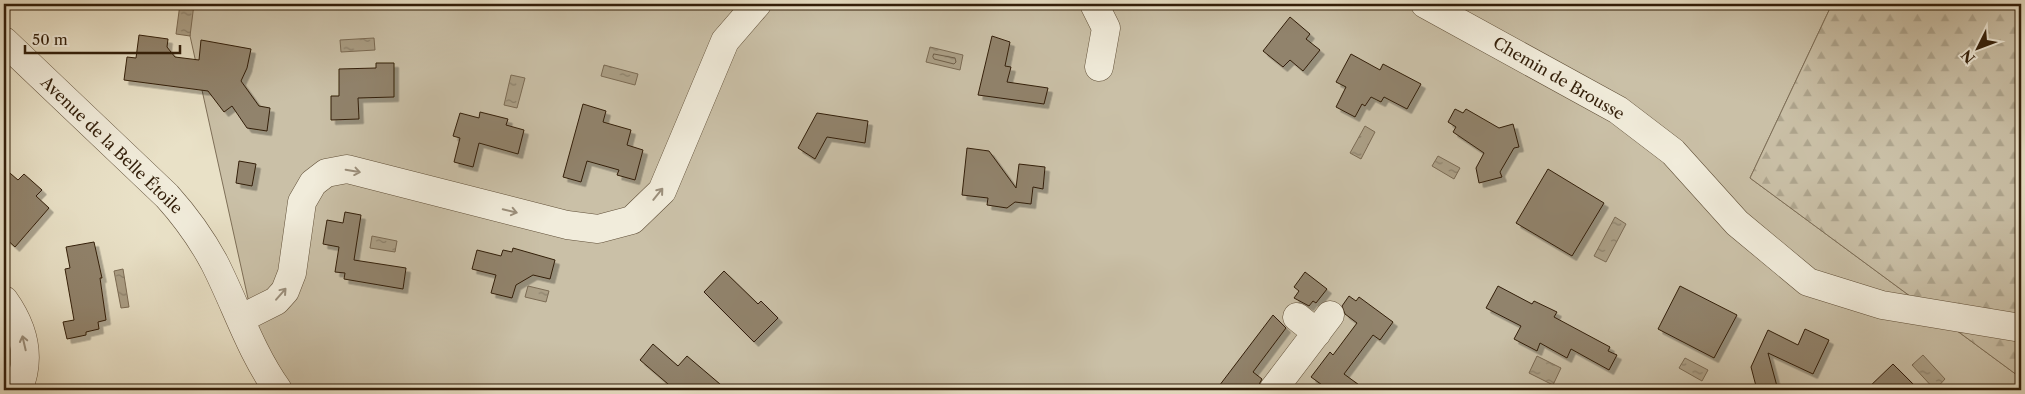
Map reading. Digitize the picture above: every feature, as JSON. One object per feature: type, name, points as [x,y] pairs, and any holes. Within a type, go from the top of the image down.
[{"type":"street","points":[[240,319],[276,301],[286,291],[292,273],[302,202],[313,183],[326,173],[347,169],[567,225],[598,230],[632,220],[662,191],[725,41],[757,4]]},
{"type":"street","points":[[1094,4],[1106,28],[1099,67]]},
{"type":"street","name":"Chemin de Brousse","points":[[1425,4],[1618,110],[1673,152],[1737,223],[1808,282],[1882,305],[2021,328]]},
{"type":"street","name":"Avenue de la Belle Étoile","points":[[4,41],[181,211],[208,250],[259,362],[278,390]]},
{"type":"street","points":[[4,300],[17,318],[26,349],[22,380],[18,390]]},
{"type":"street","points":[[1273,390],[1315,321]]},
{"type":"green space","points":[[183,4],[1832,4],[1750,178],[2021,378],[2021,390],[278,390],[264,371]]},
{"type":"green space","points":[[1832,4],[2021,4],[2021,378],[1750,178]]},
{"type":"water","points":[[180,4],[194,4],[190,36],[176,34]]},
{"type":"water","points":[[374,38],[375,50],[341,52],[340,40]]},
{"type":"water","points":[[930,47],[963,55],[960,70],[926,62]]},
{"type":"water","points":[[604,65],[638,74],[635,85],[601,76]]},
{"type":"water","points":[[511,75],[525,78],[517,108],[504,105]]},
{"type":"water","points":[[1365,126],[1375,132],[1361,159],[1350,153]]},
{"type":"water","points":[[1438,156],[1460,168],[1454,179],[1432,166]]},
{"type":"water","points":[[1615,217],[1626,224],[1606,262],[1594,256]]},
{"type":"water","points":[[372,236],[397,241],[395,252],[370,248]]},
{"type":"water","points":[[123,269],[129,307],[121,308],[114,271]]},
{"type":"water","points":[[528,286],[549,291],[546,302],[525,297]]},
{"type":"water","points":[[1923,355],[1945,379],[1935,390],[1912,365]]},
{"type":"water","points":[[1537,356],[1561,368],[1553,385],[1529,373]]},
{"type":"water","points":[[1685,358],[1708,370],[1702,381],[1679,368]]},
{"type":"building","points":[[1290,17],[1310,34],[1306,39],[1320,50],[1303,71],[1290,60],[1283,67],[1263,51]]},
{"type":"building","points":[[139,35],[168,39],[167,47],[175,57],[199,60],[201,40],[251,49],[247,68],[241,81],[259,106],[270,108],[267,131],[247,128],[232,106],[224,112],[208,91],[124,80],[127,57],[136,58]]},
{"type":"building","points":[[992,36],[1010,42],[1005,66],[1011,67],[1007,82],[1048,88],[1044,104],[978,95]]},
{"type":"building","points":[[1351,54],[1380,70],[1383,64],[1421,84],[1407,109],[1384,97],[1381,102],[1371,97],[1365,106],[1362,104],[1355,117],[1336,107],[1346,87],[1336,82]]},
{"type":"building","points":[[376,63],[394,63],[394,97],[358,98],[359,119],[331,120],[331,96],[339,96],[339,69],[376,68]]},
{"type":"building","points":[[583,104],[606,111],[603,122],[631,130],[627,145],[643,150],[635,180],[617,175],[619,170],[587,161],[581,182],[563,177]]},
{"type":"building","points":[[1455,109],[1463,113],[1466,109],[1499,128],[1513,124],[1519,147],[1514,148],[1500,172],[1502,177],[1479,183],[1476,168],[1484,153],[1453,132],[1456,127],[1448,122]]},
{"type":"building","points":[[480,112],[508,119],[506,125],[524,130],[518,154],[479,143],[473,167],[454,162],[460,138],[453,136],[460,113],[479,118]]},
{"type":"building","points":[[817,113],[868,121],[865,143],[827,137],[815,159],[798,148]]},
{"type":"building","points":[[967,148],[989,151],[1016,188],[1019,164],[1045,167],[1043,189],[1033,187],[1031,204],[1015,202],[1007,208],[987,205],[988,198],[962,195]]},
{"type":"building","points":[[239,161],[256,164],[252,186],[236,183]]},
{"type":"building","points":[[4,168],[18,180],[24,174],[42,190],[36,196],[49,208],[15,247],[4,237]]},
{"type":"building","points":[[1548,169],[1604,203],[1572,256],[1516,223]]},
{"type":"building","points":[[345,212],[361,215],[354,260],[406,268],[403,289],[344,279],[345,273],[335,272],[339,247],[323,244],[327,220],[343,223]]},
{"type":"building","points":[[94,242],[102,278],[100,278],[106,320],[98,322],[99,329],[86,332],[86,335],[67,339],[63,322],[74,320],[65,269],[70,268],[66,247]]},
{"type":"building","points":[[513,248],[555,260],[550,279],[533,275],[516,285],[512,298],[491,293],[496,275],[472,269],[477,250],[501,256],[503,250],[512,252]]},
{"type":"building","points":[[724,271],[758,304],[761,301],[778,318],[754,342],[704,292]]},
{"type":"building","points":[[1305,272],[1327,289],[1316,303],[1313,301],[1309,306],[1294,298],[1299,291],[1294,287]]},
{"type":"building","points":[[1498,286],[1532,304],[1534,301],[1557,312],[1554,317],[1610,347],[1608,351],[1617,355],[1609,370],[1571,349],[1567,358],[1540,343],[1537,351],[1514,339],[1521,326],[1486,308]]},
{"type":"building","points":[[1680,286],[1737,315],[1714,358],[1658,329]]},
{"type":"building","points":[[1349,296],[1356,301],[1359,297],[1393,322],[1380,340],[1373,335],[1344,374],[1366,390],[1329,390],[1311,377],[1330,352],[1333,355],[1357,323],[1345,314],[1342,306]]},
{"type":"building","points":[[1273,315],[1286,328],[1253,372],[1262,379],[1256,390],[1216,390]]},
{"type":"building","points":[[1805,329],[1829,340],[1813,374],[1768,353],[1778,390],[1757,390],[1751,367],[1768,330],[1798,345]]},
{"type":"building","points":[[653,344],[678,366],[687,356],[727,390],[675,390],[640,360]]},
{"type":"building","points":[[1893,364],[1919,390],[1866,390]]}]
